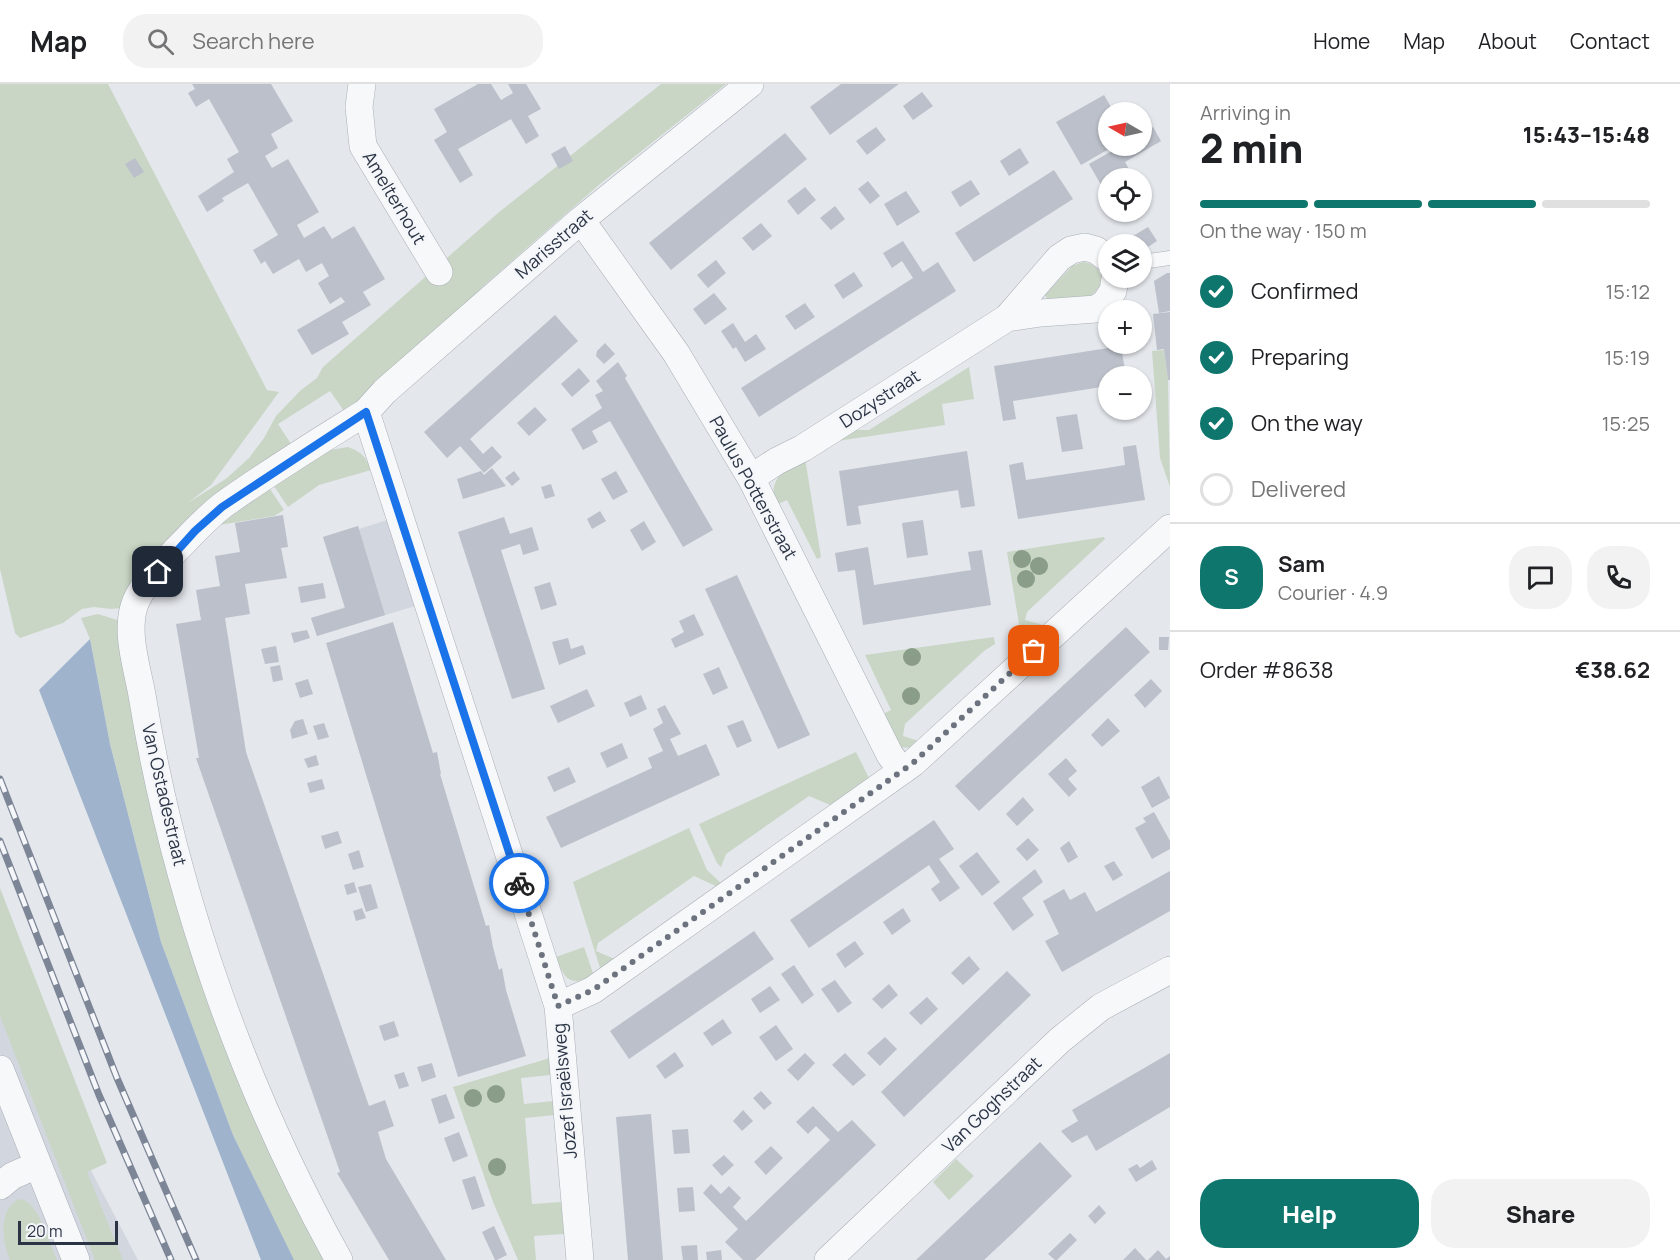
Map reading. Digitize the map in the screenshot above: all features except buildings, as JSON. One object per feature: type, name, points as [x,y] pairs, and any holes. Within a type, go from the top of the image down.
[{"type":"street","name":"Amelterhout","points":[[362,84],[359,107],[363,146],[439,272]]},
{"type":"street","name":"Marisstraat","points":[[366,412],[385,391],[580,220],[750,84]]},
{"type":"street","name":"Paulus Potterstraat","points":[[580,220],[676,353],[751,478],[890,755],[902,771]]},
{"type":"street","name":"Dozystraat","points":[[751,478],[803,448],[1007,318],[1059,258],[1071,250],[1085,247],[1098,252]]},
{"type":"street","name":"Dozystraat","points":[[1007,318],[1096,309],[1105,303],[1113,288]]},
{"type":"street","name":"Jozef Israëlsweg","points":[[366,412],[558,1006],[580,1260]]},
{"type":"street","name":"Van Ostadestraat","points":[[339,1260],[283,1153],[220,995],[176,853],[157,776],[132,632],[132,616],[136,601],[167,560],[222,507],[366,412]]},
{"type":"street","points":[[558,1006],[593,990],[913,763],[1170,528]]},
{"type":"street","name":"Van Goghstraat","points":[[828,1260],[1060,1040],[1101,1007],[1170,970]]},
{"type":"street","points":[[0,1069],[76,1260]]},
{"type":"street","points":[[0,1186],[12,1176],[38,1165]]},
{"type":"lane","points":[[1152,261],[1170,258]]},
{"type":"shaded area","points":[[387,520],[415,606],[317,636],[311,618],[345,607],[323,537]]},
{"type":"shaded area","points":[[0,944],[76,1142],[138,1260],[0,1260]]},
{"type":"green space","points":[[0,84],[108,84],[267,390],[279,392],[211,485],[188,503],[227,478],[249,458],[264,438],[276,416],[301,390],[317,378],[323,367],[498,213],[661,84],[726,84],[600,184],[481,288],[465,307],[362,399],[344,411],[330,391],[278,424],[291,444],[122,608],[82,609],[63,623],[20,638],[15,633],[0,569]]},
{"type":"green space","points":[[1083,262],[1093,265],[1098,270],[1098,288],[1088,296],[1072,300],[1048,301],[1045,295],[1072,266]]},
{"type":"green space","points":[[1164,350],[1168,380],[1170,487],[1160,458],[1152,351]]},
{"type":"green space","points":[[969,367],[974,399],[942,404],[945,425],[837,441],[850,430],[869,430]]},
{"type":"green space","points":[[348,447],[363,456],[371,470],[319,485],[288,507],[274,486],[330,450]]},
{"type":"green space","points":[[805,458],[821,557],[817,559],[787,500],[776,505],[774,495],[776,481],[780,476]]},
{"type":"green space","points":[[270,489],[284,510],[274,516],[219,525]]},
{"type":"green space","points":[[1104,537],[1105,539],[1027,612],[1025,620],[1047,626],[1033,639],[1019,624],[1007,552]]},
{"type":"green space","points":[[98,614],[120,621],[132,703],[325,1260],[294,1260],[291,1255],[233,1135],[161,942],[110,744],[90,639],[81,618]]},
{"type":"green space","points":[[994,637],[995,644],[984,651],[905,724],[903,736],[922,742],[911,748],[898,747],[880,716],[891,710],[865,655]]},
{"type":"green space","points":[[856,752],[871,782],[835,807],[809,796],[726,854],[721,867],[717,863],[699,824]]},
{"type":"green space","points":[[689,828],[707,870],[724,886],[720,888],[694,876],[598,943],[596,951],[617,960],[601,971],[573,882]]},
{"type":"green space","points":[[0,888],[107,1163],[87,1172],[123,1260],[95,1260],[0,1016]]},
{"type":"green space","points":[[584,947],[594,976],[574,981],[565,976],[556,957]]},
{"type":"green space","points":[[550,1058],[551,1075],[521,1078],[524,1104],[554,1101],[554,1115],[525,1118],[532,1204],[561,1202],[564,1234],[534,1236],[536,1260],[518,1260],[493,1202],[453,1087]]},
{"type":"green space","points":[[956,1159],[974,1176],[949,1200],[933,1182]]},
{"type":"green space","points":[[21,1199],[33,1208],[38,1216],[57,1260],[10,1260],[5,1242],[4,1223],[9,1208]]},
{"type":"water","points":[[90,639],[110,744],[161,942],[233,1135],[294,1260],[261,1260],[39,690]]},
{"type":"railway","points":[[0,779],[117,1078],[196,1260]]},
{"type":"railway","points":[[0,841],[99,1095],[171,1260]]},
{"type":"way so far","points":[[519,883],[558,1006],[593,990],[913,763],[1034,651]]},
{"type":"route","points":[[158,572],[195,531],[222,507],[366,412],[519,883]]}]
